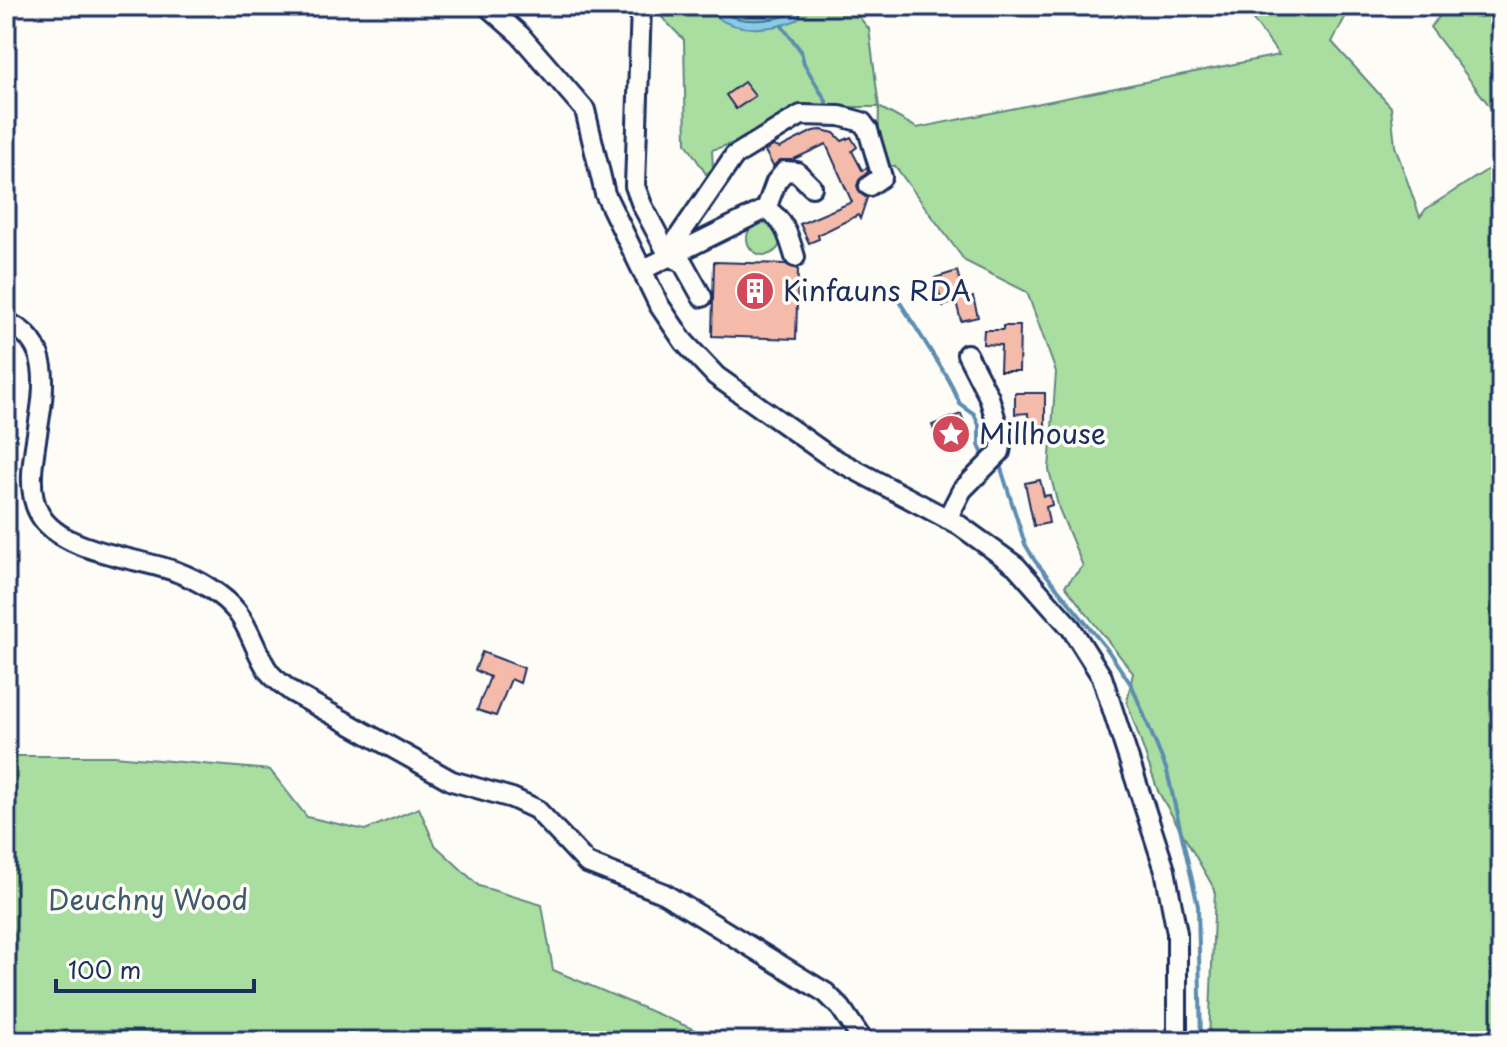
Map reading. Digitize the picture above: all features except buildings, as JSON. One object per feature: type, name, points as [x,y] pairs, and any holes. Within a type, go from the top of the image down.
[{"type":"street","points":[[487,6],[506,14],[520,35],[585,110],[605,194],[659,305],[684,342],[716,376],[829,456],[947,519],[1016,566],[1071,628],[1102,677],[1165,870],[1177,933],[1177,1041]]},
{"type":"street","points":[[641,6],[635,186],[642,205],[672,255],[683,263],[702,297]]},
{"type":"street","points":[[672,255],[673,245],[734,156],[801,115],[840,116],[862,122],[868,130],[882,177],[869,186]]},
{"type":"street","points":[[642,270],[766,209],[776,182],[785,171],[797,172],[812,187]]},
{"type":"street","points":[[766,209],[784,225],[795,257]]},
{"type":"street","points":[[6,322],[29,338],[41,363],[41,409],[31,490],[43,520],[56,532],[84,545],[177,572],[211,590],[239,614],[270,673],[292,692],[452,781],[512,798],[536,809],[587,863],[663,893],[826,993],[841,1008],[863,1041]]},
{"type":"street","points":[[947,519],[962,490],[1000,452],[1002,441],[989,397],[967,354]]},
{"type":"green space","points":[[651,6],[850,6],[869,29],[879,107],[796,107],[746,139],[712,150],[713,169],[706,174],[686,143],[684,40]]},
{"type":"green space","points":[[1243,6],[1351,6],[1332,42],[1391,107],[1395,146],[1420,217],[1426,209],[1501,161],[1501,1041],[1209,1041],[1215,890],[1158,791],[1127,702],[1133,673],[1065,586],[1083,566],[1059,509],[1049,470],[1056,372],[1027,292],[965,261],[895,166],[887,166],[878,156],[879,107],[917,128],[1279,55]]},
{"type":"green space","points":[[1449,6],[1501,6],[1501,121],[1430,27]]},
{"type":"green space","points":[[764,221],[776,226],[781,238],[776,250],[764,255],[752,250],[747,238],[752,226]]},
{"type":"green space","name":"Deuchny Wood","points":[[6,756],[114,756],[270,770],[307,817],[365,830],[419,808],[435,845],[479,886],[542,905],[553,970],[698,1031],[710,1041],[6,1041]]},
{"type":"water","points":[[715,6],[805,6],[797,20],[777,26],[745,28],[716,17]]},
{"type":"waterway","points":[[782,26],[801,51],[804,64],[826,101],[826,109]]},
{"type":"waterway","points":[[889,285],[949,380],[960,404],[974,414],[979,425],[979,445],[984,457],[988,458]]},
{"type":"waterway","points":[[999,462],[1025,544],[1132,686],[1167,771],[1198,906],[1201,1041]]},
{"type":"place","name":"Kinfauns RDA","points":[[755,291]]},
{"type":"place","name":"Millhouse","points":[[951,434]]}]
